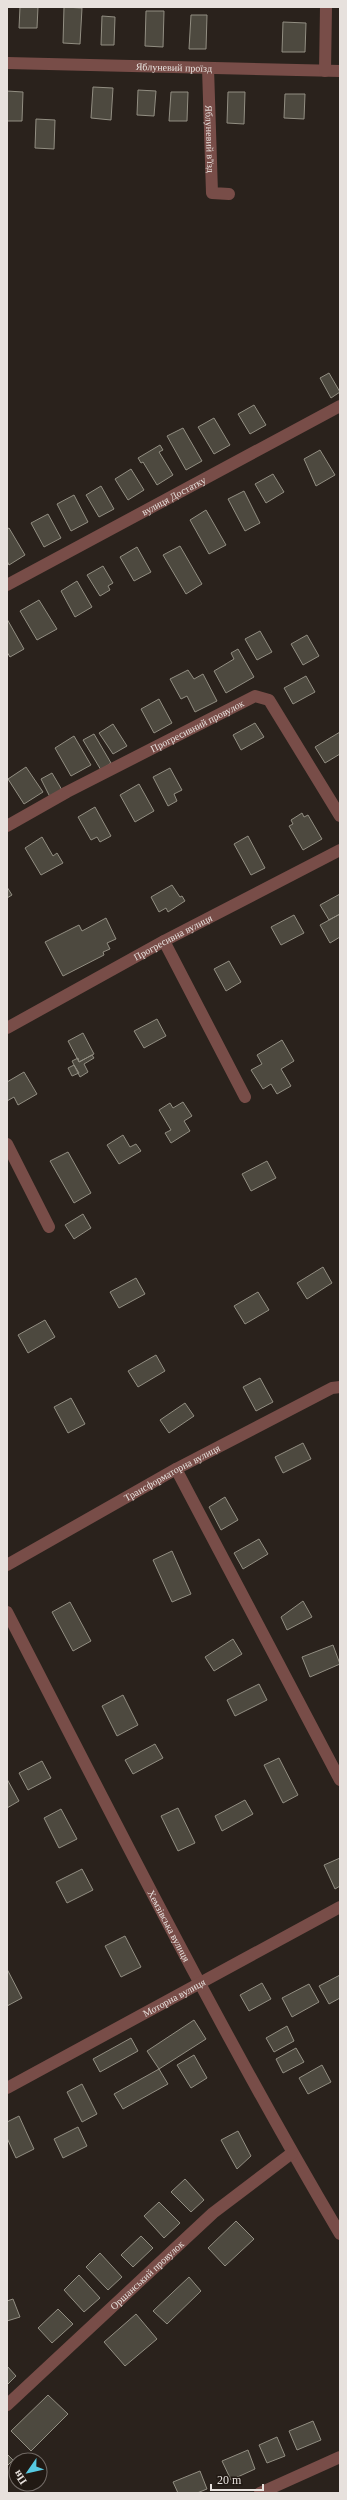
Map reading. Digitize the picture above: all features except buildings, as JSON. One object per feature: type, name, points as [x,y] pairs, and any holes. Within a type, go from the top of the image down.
[{"type":"street","points":[[325,71],[326,7]]},
{"type":"street","name":"Яблуневий проїзд","points":[[7,63],[340,71]]},
{"type":"street","name":"Яблуневий в'їзд","points":[[208,68],[212,193],[229,194]]},
{"type":"street","name":"вулиця Достатку","points":[[7,585],[340,408]]},
{"type":"street","name":"Прогресивний провулок","points":[[7,826],[67,792],[255,696],[269,700],[340,816]]},
{"type":"street","name":"Прогресивна вулиця","points":[[7,1028],[164,941],[340,850]]},
{"type":"street","points":[[164,941],[245,1097]]},
{"type":"street","points":[[7,1144],[49,1227]]},
{"type":"street","name":"Трансформаторна вулиця","points":[[7,1565],[176,1469],[332,1388],[340,1387]]},
{"type":"street","points":[[176,1469],[340,1780]]},
{"type":"street","name":"Хемзівська вулиця","points":[[7,1612],[199,1983],[292,2152],[340,2234]]},
{"type":"street","name":"Моторна вулиця","points":[[7,2088],[340,1907]]},
{"type":"street","name":"Оршанський провулок","points":[[7,2405],[213,2213],[292,2152]]},
{"type":"street","points":[[260,2493],[340,2457]]}]
